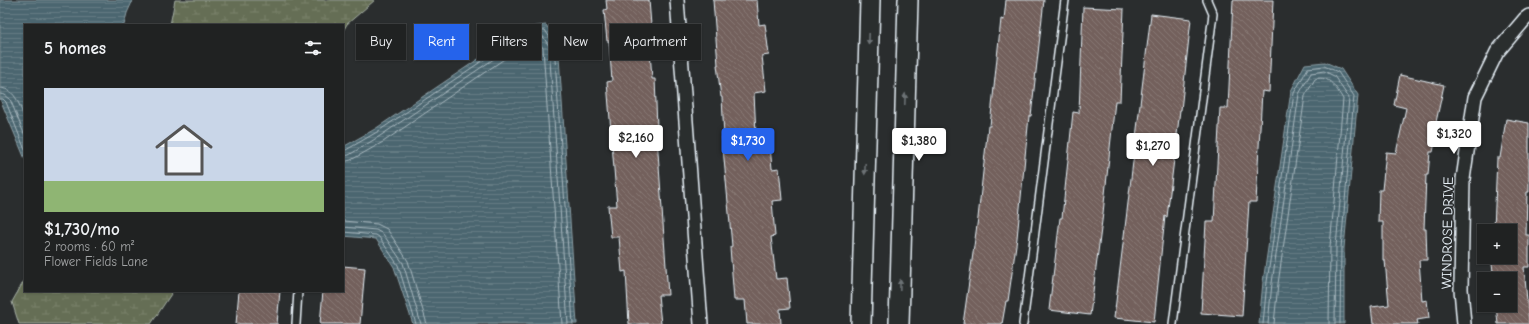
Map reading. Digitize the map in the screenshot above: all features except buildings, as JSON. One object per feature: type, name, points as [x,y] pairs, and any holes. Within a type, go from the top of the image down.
[{"type":"main road","points":[[861,324],[870,0]]},
{"type":"main road","points":[[899,324],[908,0]]},
{"type":"street","points":[[677,0],[701,324]]},
{"type":"street","name":"WINDROSE DRIVE","points":[[1464,324],[1461,289],[1463,179],[1475,97],[1497,52],[1529,16]]},
{"type":"lane","points":[[1023,324],[1066,0]]},
{"type":"lane","points":[[1173,324],[1213,14],[1207,0]]},
{"type":"lane","points":[[296,324],[298,292]]},
{"type":"green space","points":[[175,0],[375,0],[347,24],[344,29],[344,24],[170,24]]},
{"type":"green space","points":[[24,281],[24,292],[172,292],[151,324],[19,324],[12,302]]},
{"type":"water","points":[[0,0],[133,0],[124,24],[24,24],[24,157],[0,99]]},
{"type":"water","points":[[546,25],[549,29],[549,60],[559,60],[577,324],[413,324],[394,267],[376,239],[344,236],[344,146],[375,129],[477,60],[541,60],[541,26]]},
{"type":"water","points":[[1325,62],[1341,69],[1358,95],[1344,248],[1344,324],[1259,324],[1263,282],[1291,91],[1305,64]]}]
